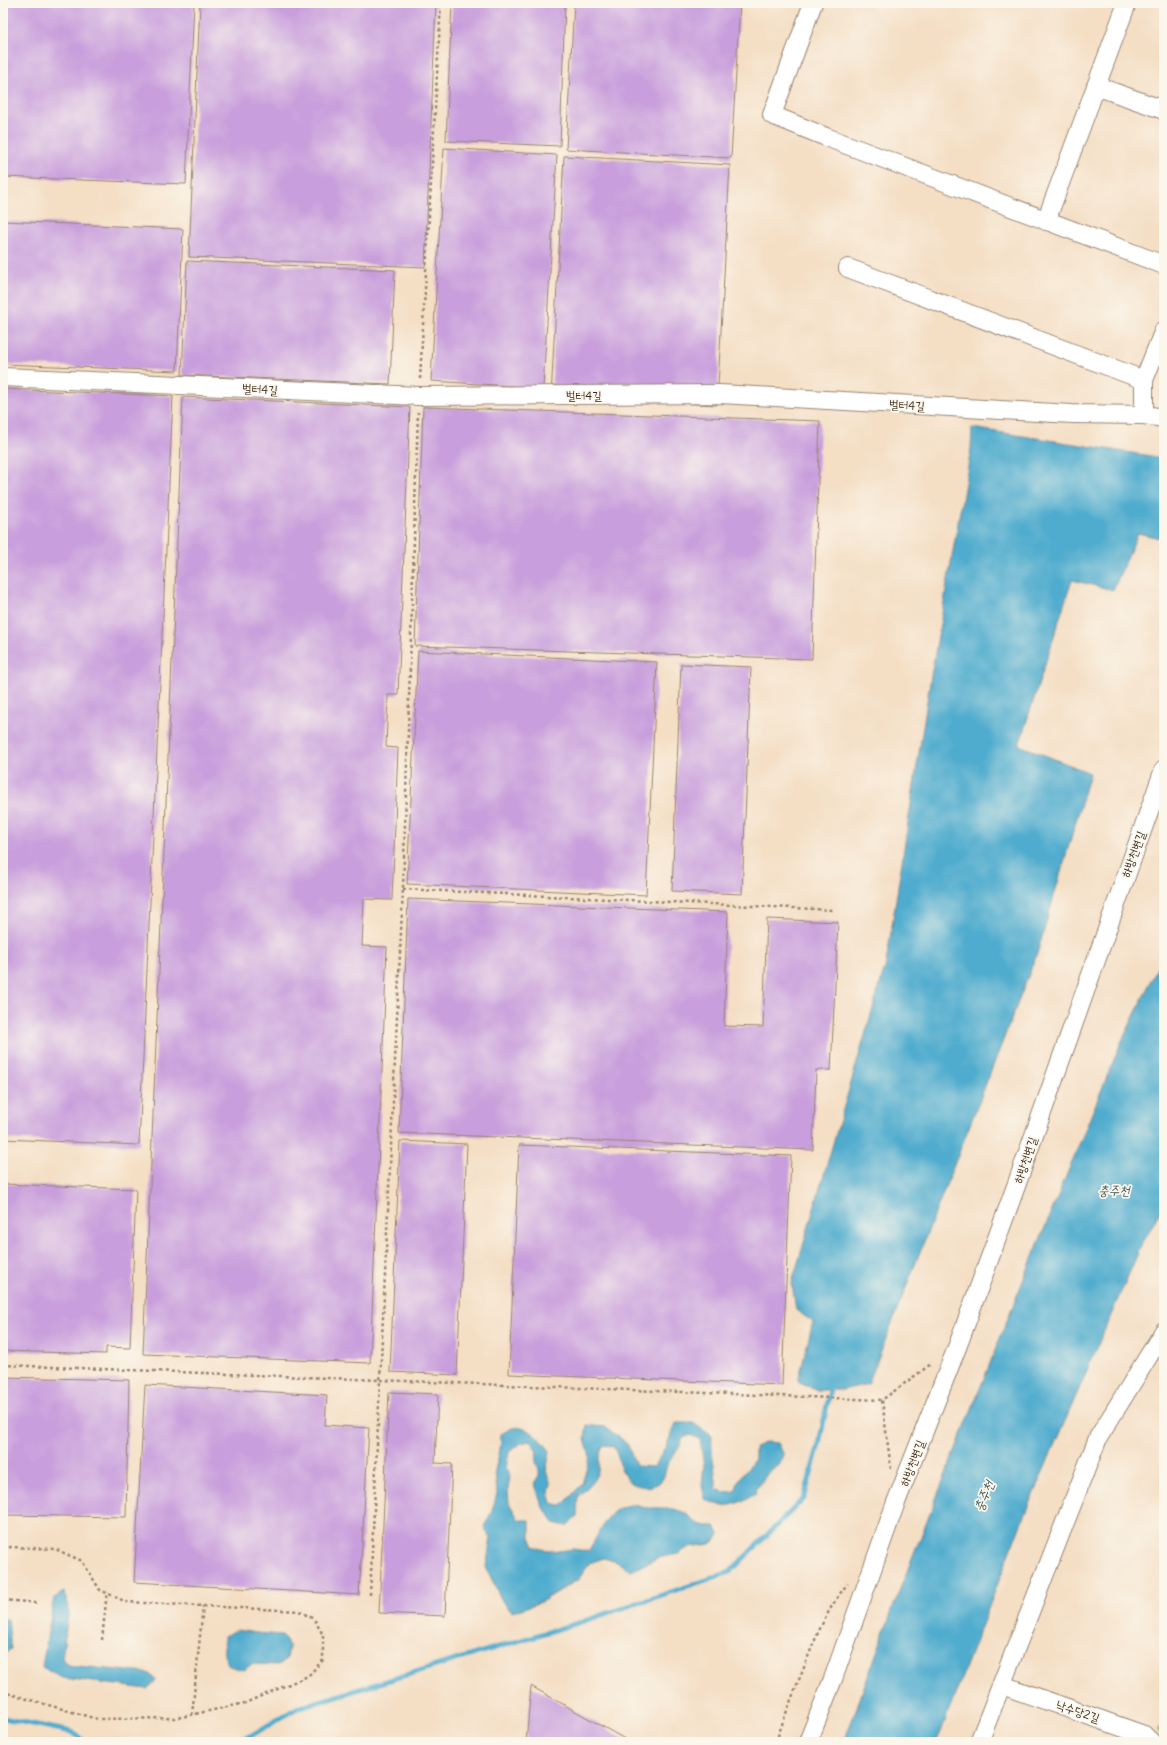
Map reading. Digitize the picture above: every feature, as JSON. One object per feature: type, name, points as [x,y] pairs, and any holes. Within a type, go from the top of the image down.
[{"type":"street","points":[[813,3],[772,115],[826,137],[1164,265]]},
{"type":"street","points":[[1046,220],[1127,3]]},
{"type":"street","points":[[1096,86],[1164,110]]},
{"type":"street","points":[[848,268],[1144,380]]},
{"type":"street","points":[[1144,415],[1144,380],[1164,330]]},
{"type":"street","name":"벌터4길","points":[[3,377],[419,396],[720,394],[1072,414],[1144,415],[1164,418]]},
{"type":"street","name":"하방천변길","points":[[808,1742],[833,1679],[895,1505],[958,1345],[1164,769]]},
{"type":"street","points":[[979,1742],[1098,1438],[1164,1331]]},
{"type":"street","name":"낙수당2길","points":[[1002,1685],[1144,1735],[1151,1742]]},
{"type":"path","points":[[370,1595],[403,890],[419,396],[441,3]]},
{"type":"path","points":[[403,890],[834,910]]},
{"type":"path","points":[[3,1366],[882,1400],[932,1363]]},
{"type":"path","points":[[882,1400],[891,1475]]},
{"type":"path","points":[[3,1549],[11,1547],[55,1549],[82,1561],[100,1590],[126,1602],[299,1612],[314,1619],[323,1635],[323,1660],[308,1676],[252,1700],[177,1718],[97,1719],[3,1692]]},
{"type":"path","points":[[776,1742],[810,1651],[825,1616],[835,1598],[850,1581]]},
{"type":"path","points":[[102,1640],[107,1592]]},
{"type":"path","points":[[3,1600],[36,1603]]},
{"type":"path","points":[[192,1715],[203,1606]]},
{"type":"green space","points":[[1164,1722],[1164,1738],[1156,1730]]},
{"type":"water","points":[[972,428],[1164,458],[1164,539],[1138,533],[1113,590],[1072,580],[1019,745],[1090,773],[1037,954],[868,1384],[842,1390],[817,1390],[798,1381],[813,1322],[796,1310],[792,1283],[886,964],[931,676],[971,449]]},
{"type":"water","name":"충주천","points":[[1164,954],[1164,1204],[1141,1246],[1023,1518],[937,1742],[844,1742],[900,1589],[1018,1293],[1120,1045]]},
{"type":"water","points":[[676,1423],[693,1423],[712,1436],[716,1489],[725,1492],[735,1491],[739,1480],[755,1459],[755,1448],[765,1442],[778,1443],[784,1455],[778,1465],[767,1474],[755,1489],[756,1494],[731,1505],[719,1505],[705,1499],[702,1486],[704,1466],[700,1439],[691,1435],[683,1438],[678,1449],[667,1465],[662,1480],[652,1486],[647,1487],[633,1484],[629,1481],[624,1474],[613,1446],[604,1445],[599,1455],[599,1467],[597,1474],[586,1489],[578,1496],[577,1517],[566,1526],[554,1523],[541,1503],[535,1484],[539,1473],[536,1462],[537,1453],[534,1446],[529,1441],[519,1444],[509,1452],[506,1468],[510,1476],[508,1489],[509,1503],[519,1520],[530,1520],[530,1537],[534,1546],[541,1549],[559,1551],[573,1549],[589,1551],[610,1515],[624,1506],[632,1505],[645,1508],[665,1508],[678,1510],[685,1513],[693,1521],[699,1524],[715,1526],[719,1534],[715,1541],[710,1544],[689,1547],[678,1554],[657,1558],[631,1571],[619,1563],[604,1558],[589,1563],[579,1579],[541,1602],[512,1612],[502,1601],[486,1567],[491,1538],[484,1527],[492,1511],[497,1493],[495,1470],[500,1450],[501,1434],[513,1428],[524,1429],[534,1434],[547,1447],[550,1451],[546,1471],[551,1484],[549,1492],[552,1503],[562,1506],[582,1484],[590,1457],[585,1439],[587,1425],[605,1427],[627,1443],[636,1466],[654,1467],[667,1444]]},
{"type":"water","points":[[64,1592],[69,1607],[62,1658],[68,1665],[148,1673],[157,1680],[147,1689],[64,1678],[42,1667],[54,1598]]},
{"type":"water","points":[[3,1619],[8,1619],[11,1649],[3,1655]]},
{"type":"water","points":[[237,1630],[282,1635],[289,1646],[287,1658],[279,1665],[252,1664],[244,1670],[229,1666],[224,1655],[224,1636]]},
{"type":"building","points":[[3,3],[194,3],[186,184],[3,177]]},
{"type":"building","points":[[200,3],[436,3],[425,267],[189,257]]},
{"type":"building","points":[[452,3],[565,3],[560,146],[446,141]]},
{"type":"building","points":[[574,3],[740,3],[731,158],[566,149]]},
{"type":"building","points":[[444,148],[557,155],[543,388],[431,381]]},
{"type":"building","points":[[564,156],[730,165],[717,405],[551,397]]},
{"type":"building","points":[[3,221],[183,229],[177,371],[3,364]]},
{"type":"building","points":[[187,261],[395,270],[390,384],[182,375]]},
{"type":"building","points":[[3,389],[173,396],[139,1145],[3,1139]]},
{"type":"building","points":[[183,397],[410,407],[398,695],[388,695],[386,747],[398,748],[392,900],[364,899],[362,946],[387,947],[370,1363],[143,1354]]},
{"type":"building","points":[[423,407],[820,421],[812,659],[415,646]]},
{"type":"building","points":[[418,651],[657,662],[646,895],[407,884]]},
{"type":"building","points":[[681,664],[751,667],[742,894],[672,891]]},
{"type":"building","points":[[408,899],[728,912],[724,1026],[763,1027],[767,919],[838,922],[831,1070],[816,1070],[813,1150],[399,1133]]},
{"type":"building","points":[[400,1141],[467,1144],[457,1375],[390,1372]]},
{"type":"building","points":[[519,1145],[791,1156],[782,1385],[509,1374]]},
{"type":"building","points":[[3,1184],[136,1189],[130,1348],[106,1347],[106,1354],[3,1351]]},
{"type":"building","points":[[3,1377],[129,1380],[126,1517],[3,1515]]},
{"type":"building","points":[[145,1385],[327,1395],[325,1425],[369,1428],[359,1595],[134,1582]]},
{"type":"building","points":[[389,1392],[438,1394],[435,1463],[452,1464],[445,1616],[379,1613]]},
{"type":"building","points":[[531,1686],[630,1742],[526,1742]]},
{"type":"waterway","points":[[231,1742],[252,1735],[297,1708],[581,1622],[730,1572],[804,1498],[819,1444],[830,1390]]},
{"type":"waterway","points":[[3,1718],[72,1732],[85,1742]]}]
